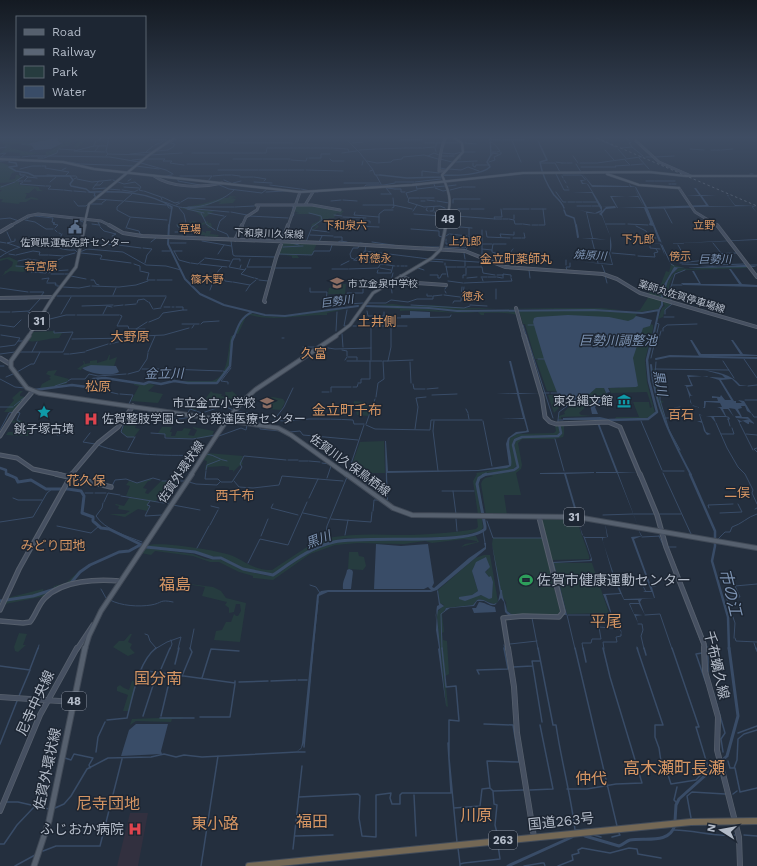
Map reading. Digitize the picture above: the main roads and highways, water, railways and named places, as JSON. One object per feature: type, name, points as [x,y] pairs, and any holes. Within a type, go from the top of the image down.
[{"type":"highway","name":"国道263号","points":[[248,866],[295,864],[534,837],[690,822],[757,821]]},
{"type":"main road","name":"佐賀川久保鳥栖線","points":[[119,178],[89,204],[75,269],[53,297],[40,320],[10,364],[30,390],[227,421],[266,425],[284,431],[393,508],[404,513],[424,516],[577,517],[757,548]]},
{"type":"main road","points":[[175,178],[300,192],[445,182],[473,178]]},
{"type":"main road","name":"48","points":[[443,178],[445,182]]},
{"type":"main road","points":[[619,178],[639,186],[679,188]]},
{"type":"main road","name":"佐賀外環状線","points":[[34,866],[49,821],[87,635],[96,620],[143,546],[227,421],[243,400],[346,329],[354,322],[363,306],[373,293],[430,259],[441,249],[451,203],[450,192],[445,182]]},
{"type":"water","points":[[584,178],[586,180],[582,181],[583,183],[588,184],[602,207],[602,211],[598,213],[595,214],[587,213],[593,238],[607,240],[581,238],[592,238],[586,212],[587,212],[579,210],[595,213],[601,210],[592,193],[572,193],[592,192],[587,184],[582,184],[580,180],[585,180]]},
{"type":"water","points":[[586,178],[592,185],[630,187],[592,187]]},
{"type":"water","points":[[629,183],[631,186],[636,187],[647,207],[706,205],[700,196],[686,196],[699,195],[694,188],[696,188],[701,195],[716,195],[702,196],[709,206],[735,206],[727,195],[729,195],[728,196],[735,205],[757,206],[647,208],[661,242],[659,242],[653,226],[649,225],[650,222],[644,208],[618,208],[645,207],[635,187],[630,187]]},
{"type":"water","points":[[634,187],[644,207],[638,197],[627,196],[638,196]]},
{"type":"water","points":[[610,196],[626,196],[612,197],[618,208]]},
{"type":"water","points":[[615,206],[616,208],[606,209],[602,214],[610,236],[602,216],[599,214],[606,207],[602,207]]},
{"type":"water","points":[[610,236],[610,253],[613,265],[583,262],[612,264],[609,253]]},
{"type":"water","points":[[757,239],[757,240],[670,244]]},
{"type":"water","points":[[634,241],[662,244],[670,262],[663,249],[665,256],[660,244]]},
{"type":"water","points":[[741,265],[757,267],[686,268]]},
{"type":"water","points":[[674,267],[684,268],[678,268],[672,274],[662,299],[660,298],[663,292],[662,288]]},
{"type":"water","points":[[729,269],[731,269],[742,284],[757,285],[757,287],[683,285],[681,283],[699,283],[692,271],[694,271],[701,284],[739,284]]},
{"type":"water","points":[[410,311],[430,312],[430,317],[401,318],[401,315],[410,315]]},
{"type":"water","name":"巨勢川調整池","points":[[568,315],[609,317],[628,321],[636,316],[652,320],[650,326],[643,328],[633,358],[638,386],[608,388],[610,392],[606,393],[604,388],[596,388],[577,404],[569,406],[565,405],[566,404],[558,395],[544,359],[533,322],[534,318],[537,317]]},
{"type":"water","points":[[690,340],[692,340],[701,354],[740,354],[731,340],[733,340],[743,354],[757,356],[699,356]]},
{"type":"water","points":[[509,361],[511,361],[519,393],[540,394],[519,394],[529,432],[517,434],[510,438],[509,445],[511,466],[507,468],[478,471],[387,473],[388,500],[384,499],[387,499],[386,485],[363,485],[386,483],[385,441],[361,440],[386,441],[388,471],[478,470],[509,465],[506,444],[508,438],[516,432],[527,430],[524,419],[501,419],[523,418],[517,394],[496,394],[517,393]]},
{"type":"water","points":[[91,365],[116,366],[119,372],[115,374],[100,374],[90,372],[82,368]]},
{"type":"water","points":[[704,370],[724,374],[733,378],[740,385],[748,386],[739,386],[732,379],[721,380],[734,401],[736,401],[736,403],[742,403],[738,400],[744,401],[752,414],[747,411],[745,406],[741,406],[742,408],[738,409],[742,417],[748,417],[755,424],[749,422],[748,424],[743,421],[740,422],[740,424],[737,419],[741,421],[749,419],[736,418],[735,416],[740,416],[735,409],[729,408],[734,417],[728,409],[723,409],[726,416],[729,417],[730,419],[728,420],[727,419],[729,418],[726,417],[714,417],[716,423],[711,417],[706,416],[725,416],[720,408],[717,407],[722,407],[720,403],[706,402],[705,408],[703,408],[704,401],[718,401],[717,398],[712,398],[712,396],[720,397],[721,395],[725,400],[731,400],[719,380],[708,377],[725,378],[722,375]]},
{"type":"water","points":[[687,375],[702,376],[689,377],[693,386],[687,387],[691,395],[693,395],[690,396],[690,399],[686,386],[684,385],[691,385]]},
{"type":"water","points":[[610,395],[613,402],[608,399],[602,400],[595,407],[598,414],[592,414],[590,405],[598,398]]},
{"type":"water","points":[[699,414],[703,416],[700,415],[706,432],[711,434],[707,435],[704,431],[702,423],[697,421],[701,421]]},
{"type":"water","points":[[600,417],[613,420],[563,420],[563,418]]},
{"type":"water","points":[[597,423],[599,423],[618,472],[638,472],[618,473],[638,526],[617,473],[596,473],[616,472]]},
{"type":"water","points":[[594,472],[566,474],[578,515],[576,515],[564,474],[540,474],[540,473]]},
{"type":"water","points":[[605,523],[608,537],[603,538],[603,541],[602,538],[585,538],[592,561],[554,563],[567,615],[509,616],[505,612],[504,602],[501,598],[498,601],[500,593],[492,544],[501,590],[507,611],[511,614],[565,614],[552,562],[590,560],[591,558],[583,536],[607,537]]},
{"type":"water","points":[[638,529],[642,536],[634,539],[651,586],[657,586],[652,587],[655,598],[642,599],[640,602],[645,615],[639,604],[630,604],[634,614],[643,615],[636,616],[638,623],[629,604],[639,603],[638,600],[624,600],[621,594],[606,595],[616,628],[621,630],[622,634],[620,630],[610,628],[615,628],[615,625],[603,594],[620,593],[604,546],[615,578],[626,578],[616,579],[624,599],[654,598],[652,592],[643,592],[645,591],[640,580],[636,579],[640,579],[646,591],[651,591],[631,537],[641,536]]},
{"type":"water","points":[[484,543],[486,543],[486,549],[437,590],[431,592],[328,592],[319,596],[304,743],[301,749],[296,752],[301,748],[302,743],[317,595],[321,591],[328,590],[431,590],[428,587],[424,589],[374,589],[376,544],[401,546],[428,544],[434,583],[432,587],[434,588],[469,558],[485,547]]},
{"type":"water","points":[[486,557],[490,567],[485,572],[489,577],[491,576],[493,582],[492,598],[489,599],[481,595],[465,601],[459,599],[459,597],[472,595],[478,591],[472,571],[476,562]]},
{"type":"water","points":[[349,569],[353,572],[351,589],[343,589],[347,570]]},
{"type":"water","points":[[438,590],[440,603],[444,606],[438,610],[437,617],[446,706],[436,630],[437,610],[435,620],[437,606],[439,605]]},
{"type":"water","points":[[477,600],[484,600],[494,604],[497,602],[495,605],[491,605],[484,601],[477,601],[474,606],[450,608],[444,612],[446,608],[473,605]]},
{"type":"water","points":[[479,602],[495,607],[496,612],[474,613],[472,608],[476,608]]},
{"type":"water","points":[[136,724],[168,724],[161,751],[162,754],[121,756],[129,730]]},
{"type":"waterway","points":[[16,181],[20,178]]},
{"type":"waterway","points":[[27,178],[24,181],[31,181]]},
{"type":"waterway","name":"巨勢川","points":[[50,182],[54,178]]},
{"type":"waterway","name":"巨勢川","points":[[72,178],[73,180],[70,184],[71,186],[86,189],[90,192],[132,193],[153,198],[162,202],[172,207],[169,226]]},
{"type":"waterway","points":[[262,178],[266,179],[264,181]]},
{"type":"waterway","points":[[378,178],[381,184]]},
{"type":"waterway","points":[[545,178],[551,191],[561,202],[564,208]]},
{"type":"waterway","points":[[558,178],[564,190],[569,190]]},
{"type":"waterway","points":[[77,179],[92,182],[99,181]]},
{"type":"waterway","points":[[178,179],[178,181],[200,185]]},
{"type":"waterway","points":[[415,182],[441,179]]},
{"type":"waterway","points":[[99,181],[111,180]]},
{"type":"waterway","points":[[224,180],[231,183]]},
{"type":"waterway","points":[[18,181],[23,181]]},
{"type":"waterway","points":[[96,185],[99,181]]},
{"type":"waterway","points":[[233,183],[241,181]]},
{"type":"waterway","points":[[646,181],[654,181]]},
{"type":"waterway","points":[[655,181],[675,181]]},
{"type":"waterway","points":[[1,187],[15,182]]},
{"type":"waterway","points":[[23,182],[20,184],[45,186]]},
{"type":"waterway","points":[[96,185],[100,185],[103,182]]},
{"type":"waterway","points":[[118,182],[124,184],[135,182],[141,187],[139,190],[143,191]]},
{"type":"waterway","points":[[254,182],[272,183]]},
{"type":"waterway","points":[[395,182],[414,182]]},
{"type":"waterway","points":[[344,183],[379,183]]},
{"type":"waterway","points":[[364,187],[366,185],[384,185],[395,183]]},
{"type":"waterway","points":[[217,184],[229,189],[262,193],[267,189]]},
{"type":"waterway","points":[[434,184],[435,187],[445,186]]},
{"type":"waterway","points":[[270,185],[300,189]]},
{"type":"waterway","points":[[416,185],[417,189],[434,187]]},
{"type":"waterway","points":[[448,186],[456,185]]},
{"type":"waterway","points":[[46,186],[51,186],[48,189],[63,190]]},
{"type":"waterway","points":[[124,187],[139,188]]},
{"type":"waterway","points":[[450,190],[462,187]]},
{"type":"waterway","points":[[463,187],[475,187]]},
{"type":"waterway","name":"巨勢川","points":[[93,189],[106,188]]},
{"type":"waterway","points":[[381,194],[391,194],[386,188]]},
{"type":"waterway","points":[[387,188],[401,189],[401,192],[405,192]]},
{"type":"waterway","points":[[435,188],[443,191],[448,190]]},
{"type":"waterway","name":"巨勢川","points":[[109,189],[120,190]]},
{"type":"waterway","points":[[301,189],[311,191]]},
{"type":"waterway","points":[[64,190],[72,191]]},
{"type":"waterway","name":"巨勢川","points":[[122,190],[134,192],[138,190]]},
{"type":"waterway","points":[[193,207],[216,201],[234,190]]},
{"type":"waterway","points":[[408,198],[406,193],[417,190]]},
{"type":"waterway","name":"巨勢川","points":[[74,191],[86,192]]},
{"type":"waterway","points":[[144,191],[161,197],[162,200]]},
{"type":"waterway","points":[[266,192],[286,191]]},
{"type":"waterway","points":[[74,201],[78,206],[86,206],[96,196],[94,196],[95,193],[88,192]]},
{"type":"waterway","points":[[556,192],[563,202],[566,202]]},
{"type":"waterway","points":[[132,194],[117,207],[117,210],[130,217],[167,220]]},
{"type":"waterway","points":[[162,197],[175,203],[179,202]]},
{"type":"waterway","points":[[181,202],[188,198],[205,199]]},
{"type":"waterway","points":[[393,198],[394,205]]},
{"type":"waterway","points":[[419,198],[409,198],[408,202],[424,207],[440,206],[445,208]]},
{"type":"waterway","points":[[420,198],[434,198]]},
{"type":"waterway","points":[[96,199],[123,201]]},
{"type":"waterway","points":[[453,203],[453,199],[480,199]]},
{"type":"waterway","points":[[102,203],[106,200]]},
{"type":"waterway","points":[[331,201],[341,200]]},
{"type":"waterway","points":[[343,200],[357,201]]},
{"type":"waterway","points":[[427,200],[435,201]]},
{"type":"waterway","points":[[125,201],[166,205]]},
{"type":"waterway","points":[[437,201],[449,203]]},
{"type":"waterway","points":[[164,202],[179,207],[193,207]]},
{"type":"waterway","points":[[568,202],[575,202]]},
{"type":"waterway","points":[[576,202],[582,202]]},
{"type":"waterway","points":[[583,202],[598,202]]},
{"type":"waterway","points":[[176,205],[180,203]]},
{"type":"waterway","points":[[91,204],[102,204]]},
{"type":"waterway","points":[[363,205],[394,205]]},
{"type":"waterway","points":[[392,208],[394,205]]},
{"type":"waterway","points":[[394,205],[412,209]]},
{"type":"waterway","points":[[413,211],[417,205]]},
{"type":"waterway","points":[[235,207],[254,206]]},
{"type":"waterway","points":[[577,206],[591,206]]},
{"type":"waterway","points":[[592,206],[600,206]]},
{"type":"waterway","points":[[188,207],[193,207]]},
{"type":"waterway","points":[[193,207],[234,207]]},
{"type":"waterway","points":[[430,211],[433,211],[434,207]]},
{"type":"waterway","name":"焼原川","points":[[665,208],[691,207]]},
{"type":"waterway","points":[[179,208],[184,214],[187,227],[185,228]]},
{"type":"waterway","points":[[185,208],[229,212]]},
{"type":"waterway","points":[[427,208],[426,210],[428,211]]},
{"type":"waterway","points":[[647,208],[661,242]]},
{"type":"waterway","name":"焼原川","points":[[648,208],[664,208],[672,223]]},
{"type":"waterway","points":[[187,209],[204,213]]},
{"type":"waterway","points":[[458,209],[469,209]]},
{"type":"waterway","points":[[471,209],[484,209]]},
{"type":"waterway","points":[[495,219],[494,217],[502,217],[501,209]]},
{"type":"waterway","points":[[503,209],[529,209]]},
{"type":"waterway","points":[[531,209],[543,209]]},
{"type":"waterway","points":[[539,225],[545,225],[543,209]]},
{"type":"waterway","points":[[379,217],[379,214],[384,210],[393,210]]},
{"type":"waterway","points":[[564,210],[566,215],[574,218],[576,226]]},
{"type":"waterway","points":[[231,212],[247,215]]},
{"type":"waterway","points":[[355,212],[354,215],[379,217]]},
{"type":"waterway","points":[[434,212],[439,212]]},
{"type":"waterway","points":[[440,212],[447,213]]},
{"type":"waterway","points":[[201,213],[206,223]]},
{"type":"waterway","points":[[208,213],[224,216]]},
{"type":"waterway","points":[[309,213],[321,216],[322,220]]},
{"type":"waterway","points":[[414,214],[443,216],[443,220],[446,221]]},
{"type":"waterway","points":[[334,215],[342,216]]},
{"type":"waterway","points":[[27,219],[31,216]]},
{"type":"waterway","points":[[35,216],[53,218],[52,222],[55,223],[53,224],[58,225],[55,228]]},
{"type":"waterway","points":[[226,216],[220,221],[217,230],[227,234],[229,238]]},
{"type":"waterway","points":[[249,216],[288,218]]},
{"type":"waterway","points":[[456,216],[495,219]]},
{"type":"waterway","points":[[343,217],[366,218]]},
{"type":"waterway","points":[[379,217],[379,223]]},
{"type":"waterway","points":[[0,219],[10,218],[19,221]]},
{"type":"waterway","points":[[126,228],[130,218]]},
{"type":"waterway","points":[[363,218],[363,221],[370,221],[370,223]]},
{"type":"waterway","points":[[495,219],[502,219]]},
{"type":"waterway","points":[[503,219],[508,219]]},
{"type":"waterway","points":[[509,219],[514,220],[515,224],[522,224]]},
{"type":"waterway","points":[[25,220],[35,222],[46,229],[53,229]]},
{"type":"waterway","points":[[79,220],[83,222]]},
{"type":"waterway","points":[[306,242],[312,227],[322,220]]},
{"type":"waterway","points":[[322,220],[334,223]]},
{"type":"waterway","points":[[98,222],[100,226]]},
{"type":"waterway","points":[[332,228],[335,223],[356,226]]},
{"type":"waterway","points":[[92,224],[99,225]]},
{"type":"waterway","points":[[206,224],[215,230]]},
{"type":"waterway","points":[[523,224],[530,225]]},
{"type":"waterway","points":[[606,224],[625,224]]},
{"type":"waterway","points":[[628,224],[648,225]]},
{"type":"waterway","name":"巨勢川","points":[[169,225],[168,244],[185,279],[200,294],[224,305],[265,315],[285,316],[358,306]]},
{"type":"waterway","points":[[177,225],[178,227],[187,229],[183,236]]},
{"type":"waterway","points":[[532,225],[538,225]]},
{"type":"waterway","points":[[576,225],[578,237]]},
{"type":"waterway","points":[[357,226],[379,227]]},
{"type":"waterway","points":[[449,226],[472,228]]},
{"type":"waterway","points":[[636,226],[646,231],[650,238]]},
{"type":"waterway","points":[[100,227],[104,231],[116,234],[112,236]]},
{"type":"waterway","points":[[127,228],[139,231],[140,234],[143,235]]},
{"type":"waterway","points":[[469,228],[469,235]]},
{"type":"waterway","points":[[411,229],[439,231],[439,236],[442,237]]},
{"type":"waterway","points":[[312,230],[329,232]]},
{"type":"waterway","points":[[482,230],[482,244]]},
{"type":"waterway","points":[[486,231],[487,237],[510,238]]},
{"type":"waterway","points":[[7,232],[11,241]]},
{"type":"waterway","points":[[175,232],[184,232]]},
{"type":"waterway","points":[[501,237],[500,234],[514,235],[514,232]]},
{"type":"waterway","points":[[522,238],[525,238],[524,233]]},
{"type":"waterway","points":[[450,234],[467,236]]},
{"type":"waterway","points":[[310,235],[333,236]]},
{"type":"waterway","points":[[319,242],[322,236]]},
{"type":"waterway","points":[[469,236],[469,243]]},
{"type":"waterway","points":[[102,244],[116,245],[119,240],[113,237]]},
{"type":"waterway","points":[[334,237],[342,237],[342,241]]},
{"type":"waterway","points":[[151,242],[156,238]]},
{"type":"waterway","points":[[513,238],[521,238]]},
{"type":"waterway","points":[[650,238],[656,238]]},
{"type":"waterway","points":[[15,239],[15,241],[7,243],[19,247]]},
{"type":"waterway","points":[[592,240],[598,263]]},
{"type":"waterway","points":[[51,246],[55,241]]},
{"type":"waterway","points":[[202,241],[231,246]]},
{"type":"waterway","points":[[231,241],[233,255],[235,256],[275,257]]},
{"type":"waterway","points":[[337,243],[340,241],[347,242]]},
{"type":"waterway","points":[[0,242],[6,243]]},
{"type":"waterway","points":[[324,242],[332,243]]},
{"type":"waterway","points":[[372,242],[399,246]]},
{"type":"waterway","points":[[446,242],[446,244],[450,244],[451,247]]},
{"type":"waterway","points":[[170,243],[186,243]]},
{"type":"waterway","points":[[291,243],[299,245]]},
{"type":"waterway","points":[[360,243],[368,244]]},
{"type":"waterway","points":[[471,243],[480,244]]},
{"type":"waterway","points":[[713,243],[721,253]]},
{"type":"waterway","points":[[445,247],[465,248],[468,244]]},
{"type":"waterway","points":[[466,250],[469,244]]},
{"type":"waterway","points":[[482,244],[492,244]]},
{"type":"waterway","points":[[482,244],[482,249]]},
{"type":"waterway","points":[[492,250],[493,244],[506,244]]},
{"type":"waterway","points":[[650,244],[650,248],[660,249]]},
{"type":"waterway","points":[[0,257],[15,249],[32,245],[75,250],[77,252]]},
{"type":"waterway","points":[[118,245],[141,248]]},
{"type":"waterway","points":[[218,254],[224,245]]},
{"type":"waterway","points":[[279,254],[312,255],[314,251],[330,251],[332,245]]},
{"type":"waterway","points":[[662,245],[670,262]]},
{"type":"waterway","points":[[678,245],[687,261]]},
{"type":"waterway","points":[[283,247],[303,246]]},
{"type":"waterway","points":[[354,259],[351,258],[350,254],[353,248],[358,248],[359,246]]},
{"type":"waterway","points":[[365,251],[366,246]]},
{"type":"waterway","points":[[423,247],[440,247]]},
{"type":"waterway","points":[[143,248],[152,249],[147,255],[145,263]]},
{"type":"waterway","points":[[0,249],[6,252]]},
{"type":"waterway","points":[[80,252],[87,249],[123,252],[146,265],[166,266],[181,270]]},
{"type":"waterway","points":[[482,249],[492,250]]},
{"type":"waterway","points":[[482,249],[482,255]]},
{"type":"waterway","points":[[510,253],[513,249]]},
{"type":"waterway","points":[[638,256],[655,257],[654,253],[658,252],[656,249]]},
{"type":"waterway","points":[[492,250],[492,252],[495,253],[495,257]]},
{"type":"waterway","points":[[16,255],[33,251],[40,252],[39,255],[48,255]]},
{"type":"waterway","points":[[162,251],[170,251]]},
{"type":"waterway","name":"巨勢川","points":[[182,251],[174,251],[179,260],[190,263]]},
{"type":"waterway","name":"焼原川","points":[[365,251],[429,259]]},
{"type":"waterway","points":[[365,251],[354,260],[381,264]]},
{"type":"waterway","points":[[49,255],[64,256],[75,253]]},
{"type":"waterway","points":[[81,253],[101,255],[102,256],[100,259],[131,263]]},
{"type":"waterway","points":[[464,253],[465,259]]},
{"type":"waterway","points":[[612,253],[635,255]]},
{"type":"waterway","points":[[704,254],[721,253]]},
{"type":"waterway","points":[[721,253],[729,263]]},
{"type":"waterway","points":[[721,253],[737,253]]},
{"type":"waterway","points":[[9,254],[15,255]]},
{"type":"waterway","points":[[381,264],[384,254]]},
{"type":"waterway","points":[[680,263],[706,260],[703,254]]},
{"type":"waterway","points":[[44,261],[55,262],[63,257]]},
{"type":"waterway","points":[[497,258],[509,257]]},
{"type":"waterway","points":[[507,262],[509,257]]},
{"type":"waterway","points":[[205,258],[230,261]]},
{"type":"waterway","points":[[18,261],[28,259],[42,261]]},
{"type":"waterway","points":[[191,263],[198,264],[204,259]]},
{"type":"waterway","points":[[240,261],[240,259],[233,259],[229,267],[245,270]]},
{"type":"waterway","points":[[250,259],[247,267],[272,267]]},
{"type":"waterway","name":"焼原川","points":[[432,259],[465,261]]},
{"type":"waterway","name":"焼原川","points":[[566,260],[566,265]]},
{"type":"waterway","points":[[341,265],[349,261]]},
{"type":"waterway","name":"焼原川","points":[[429,261],[443,262]]},
{"type":"waterway","name":"焼原川","points":[[465,261],[492,263]]},
{"type":"waterway","name":"焼原川","points":[[465,261],[465,266]]},
{"type":"waterway","points":[[35,268],[31,272],[46,273],[54,263]]},
{"type":"waterway","name":"焼原川","points":[[567,270],[566,267],[570,267],[570,263]]},
{"type":"waterway","points":[[134,264],[140,266],[140,270]]},
{"type":"waterway","points":[[200,264],[227,267]]},
{"type":"waterway","points":[[381,264],[395,266]]},
{"type":"waterway","name":"巨勢川","points":[[682,264],[713,265]]},
{"type":"waterway","name":"巨勢川","points":[[715,265],[745,264]]},
{"type":"waterway","points":[[349,269],[378,268],[380,265]]},
{"type":"waterway","points":[[602,265],[605,273]]},
{"type":"waterway","name":"巨勢川","points":[[750,265],[757,265]]},
{"type":"waterway","points":[[16,266],[29,267]]},
{"type":"waterway","points":[[378,270],[377,273],[391,273],[393,266]]},
{"type":"waterway","points":[[222,267],[215,276],[224,279],[225,281],[232,282]]},
{"type":"waterway","points":[[446,267],[456,267]]},
{"type":"waterway","points":[[446,267],[448,277]]},
{"type":"waterway","points":[[457,267],[465,267]]},
{"type":"waterway","points":[[467,267],[482,267],[483,273],[495,275]]},
{"type":"waterway","points":[[275,268],[311,268]]},
{"type":"waterway","points":[[380,268],[391,270]]},
{"type":"waterway","points":[[418,268],[424,270]]},
{"type":"waterway","points":[[466,268],[466,274]]},
{"type":"waterway","points":[[332,269],[348,269]]},
{"type":"waterway","points":[[49,273],[52,271],[68,270]]},
{"type":"waterway","points":[[245,270],[241,274],[254,278]]},
{"type":"waterway","points":[[529,270],[530,278]]},
{"type":"waterway","points":[[671,301],[670,290],[675,274],[685,270]]},
{"type":"waterway","points":[[140,271],[149,273],[147,280],[155,280]]},
{"type":"waterway","points":[[391,281],[393,273]]},
{"type":"waterway","points":[[51,274],[64,274]]},
{"type":"waterway","points":[[430,275],[438,275],[438,278],[440,278],[442,274],[446,274]]},
{"type":"waterway","points":[[463,278],[463,275],[466,275]]},
{"type":"waterway","points":[[497,275],[503,275]]},
{"type":"waterway","points":[[503,275],[511,275],[511,277]]},
{"type":"waterway","points":[[605,275],[607,283]]},
{"type":"waterway","points":[[71,276],[86,279]]},
{"type":"waterway","points":[[210,290],[215,277]]},
{"type":"waterway","points":[[467,278],[477,277]]},
{"type":"waterway","points":[[481,277],[487,277]]},
{"type":"waterway","points":[[488,277],[496,277]]},
{"type":"waterway","points":[[497,277],[502,278]]},
{"type":"waterway","points":[[42,279],[49,278],[47,282]]},
{"type":"waterway","points":[[464,283],[512,281],[511,278]]},
{"type":"waterway","points":[[91,280],[94,280],[96,284],[99,285]]},
{"type":"waterway","points":[[157,280],[172,280]]},
{"type":"waterway","points":[[250,285],[256,280]]},
{"type":"waterway","points":[[259,280],[268,281]]},
{"type":"waterway","points":[[92,286],[119,287],[136,285],[148,281]]},
{"type":"waterway","points":[[448,281],[463,283]]},
{"type":"waterway","points":[[233,282],[250,285]]},
{"type":"waterway","points":[[47,283],[56,283],[55,285],[57,285]]},
{"type":"waterway","points":[[347,299],[347,293],[363,293],[363,284],[387,283]]},
{"type":"waterway","points":[[391,284],[392,293]]},
{"type":"waterway","points":[[394,284],[399,284]]},
{"type":"waterway","points":[[246,291],[250,285]]},
{"type":"waterway","points":[[672,285],[682,285]]},
{"type":"waterway","points":[[63,287],[79,288],[90,286]]},
{"type":"waterway","points":[[453,303],[454,301],[461,301],[462,287]]},
{"type":"waterway","points":[[463,297],[464,287]]},
{"type":"waterway","points":[[0,288],[28,292]]},
{"type":"waterway","points":[[113,295],[116,288]]},
{"type":"waterway","points":[[310,288],[310,292],[327,292],[326,301],[345,301]]},
{"type":"waterway","points":[[496,289],[496,299]]},
{"type":"waterway","points":[[30,292],[44,292],[41,296]]},
{"type":"waterway","points":[[427,294],[427,296],[432,296]]},
{"type":"waterway","points":[[367,303],[386,303],[391,300],[408,302],[417,299],[433,299],[433,296],[442,295]]},
{"type":"waterway","points":[[444,295],[460,297]]},
{"type":"waterway","points":[[57,296],[166,296]]},
{"type":"waterway","points":[[61,314],[71,297]]},
{"type":"waterway","points":[[161,307],[166,297]]},
{"type":"waterway","points":[[12,312],[29,311],[41,298]]},
{"type":"waterway","name":"巨勢川","points":[[659,310],[662,305],[662,298]]},
{"type":"waterway","points":[[9,299],[27,299]]},
{"type":"waterway","points":[[137,303],[138,300],[144,299],[148,302]]},
{"type":"waterway","name":"巨勢川","points":[[347,300],[348,304],[363,303]]},
{"type":"waterway","points":[[149,302],[153,309]]},
{"type":"waterway","points":[[125,305],[136,304]]},
{"type":"waterway","points":[[665,314],[665,310],[672,304]]},
{"type":"waterway","points":[[82,306],[113,305]]},
{"type":"waterway","points":[[114,306],[123,305]]},
{"type":"waterway","name":"巨勢川","points":[[411,305],[464,308],[470,306]]},
{"type":"waterway","points":[[470,305],[487,306]]},
{"type":"waterway","points":[[103,314],[107,306],[112,307]]},
{"type":"waterway","name":"巨勢川","points":[[365,306],[429,308],[457,311],[594,310],[642,313],[659,310]]},
{"type":"waterway","points":[[164,307],[170,307]]},
{"type":"waterway","points":[[176,307],[183,307],[183,310]]},
{"type":"waterway","points":[[154,309],[161,308]]},
{"type":"waterway","points":[[149,322],[159,318],[163,313],[183,310]]},
{"type":"waterway","points":[[347,310],[344,326],[347,326]]},
{"type":"waterway","name":"黒川","points":[[653,337],[659,310]]},
{"type":"waterway","points":[[367,311],[368,316],[384,316],[384,312]]},
{"type":"waterway","points":[[0,312],[10,312]]},
{"type":"waterway","points":[[28,312],[32,314],[31,315],[41,315]]},
{"type":"waterway","name":"金立川","points":[[234,337],[245,316],[252,312]]},
{"type":"waterway","points":[[336,331],[337,312]]},
{"type":"waterway","points":[[42,321],[66,315],[75,315]]},
{"type":"waterway","points":[[77,315],[119,315]]},
{"type":"waterway","points":[[120,315],[122,316],[117,326],[128,326],[129,329],[136,329]]},
{"type":"waterway","points":[[391,326],[393,318],[450,317],[451,315]]},
{"type":"waterway","points":[[664,317],[674,317]]},
{"type":"waterway","points":[[0,325],[14,327],[21,320]]},
{"type":"waterway","points":[[201,324],[203,322],[219,321]]},
{"type":"waterway","points":[[136,329],[147,322]]},
{"type":"waterway","name":"黒川","points":[[651,358],[659,324],[656,323]]},
{"type":"waterway","points":[[182,324],[199,324]]},
{"type":"waterway","points":[[663,331],[663,328],[667,325],[697,324]]},
{"type":"waterway","points":[[523,325],[545,393]]},
{"type":"waterway","points":[[528,325],[534,325]]},
{"type":"waterway","points":[[353,326],[390,326]]},
{"type":"waterway","points":[[393,326],[407,326]]},
{"type":"waterway","points":[[371,327],[371,348]]},
{"type":"waterway","points":[[143,336],[164,335],[189,328]]},
{"type":"waterway","points":[[388,361],[391,347],[391,328]]},
{"type":"waterway","points":[[136,329],[145,329]]},
{"type":"waterway","points":[[142,335],[144,330]]},
{"type":"waterway","points":[[40,352],[63,352],[73,332],[54,333],[54,331]]},
{"type":"waterway","points":[[659,338],[661,331]]},
{"type":"waterway","points":[[342,334],[343,347]]},
{"type":"waterway","points":[[1,335],[20,338],[18,341]]},
{"type":"waterway","points":[[110,344],[142,336]]},
{"type":"waterway","points":[[148,352],[155,336]]},
{"type":"waterway","name":"金立川","points":[[34,390],[72,385],[87,387],[93,379],[105,378],[144,384],[149,382],[161,384],[174,381],[188,383],[217,383],[230,366],[232,341],[234,336]]},
{"type":"waterway","name":"市の江","points":[[609,420],[648,419],[657,412],[649,381],[647,360],[653,336]]},
{"type":"waterway","points":[[72,339],[131,338]]},
{"type":"waterway","points":[[0,347],[15,345],[18,341]]},
{"type":"waterway","points":[[18,341],[23,341]]},
{"type":"waterway","points":[[32,352],[37,342]]},
{"type":"waterway","points":[[86,351],[108,344]]},
{"type":"waterway","points":[[303,347],[316,347]]},
{"type":"waterway","points":[[321,347],[335,349],[371,348]]},
{"type":"waterway","points":[[371,348],[371,360]]},
{"type":"waterway","points":[[176,349],[207,349]]},
{"type":"waterway","points":[[342,350],[347,351],[347,356]]},
{"type":"waterway","points":[[0,354],[15,352]]},
{"type":"waterway","points":[[20,352],[32,352]]},
{"type":"waterway","points":[[32,352],[40,352]]},
{"type":"waterway","points":[[17,372],[31,364],[34,364],[40,352]]},
{"type":"waterway","points":[[70,354],[85,352]]},
{"type":"waterway","points":[[128,374],[139,371],[147,359],[148,353]]},
{"type":"waterway","points":[[64,354],[69,354]]},
{"type":"waterway","name":"市の江","points":[[656,359],[670,356],[757,358]]},
{"type":"waterway","points":[[348,357],[357,357],[357,360]]},
{"type":"waterway","points":[[538,359],[544,359]]},
{"type":"waterway","points":[[744,359],[757,378]]},
{"type":"waterway","points":[[388,361],[413,360]]},
{"type":"waterway","points":[[347,361],[370,361]]},
{"type":"waterway","points":[[358,383],[361,383],[361,379],[370,379],[370,361]]},
{"type":"waterway","points":[[370,361],[382,361]]},
{"type":"waterway","points":[[376,397],[378,383],[384,379],[383,361],[388,361]]},
{"type":"waterway","points":[[723,361],[729,370]]},
{"type":"waterway","points":[[410,362],[411,383]]},
{"type":"waterway","points":[[655,369],[656,362]]},
{"type":"waterway","name":"市の江","points":[[651,365],[656,394],[665,422],[691,475]]},
{"type":"waterway","name":"金立川","points":[[228,384],[228,382],[221,381],[231,368]]},
{"type":"waterway","points":[[142,369],[167,369]]},
{"type":"waterway","points":[[168,369],[222,371]]},
{"type":"waterway","points":[[655,369],[729,370]]},
{"type":"waterway","name":"市の江","points":[[655,369],[655,375],[660,391],[660,400],[669,430],[680,450]]},
{"type":"waterway","points":[[729,370],[734,378]]},
{"type":"waterway","points":[[6,377],[13,374]]},
{"type":"waterway","name":"金立川","points":[[68,381],[71,379],[85,379],[89,374],[98,376],[126,374]]},
{"type":"waterway","points":[[0,379],[15,387],[25,388]]},
{"type":"waterway","name":"金立川","points":[[55,386],[67,382]]},
{"type":"waterway","points":[[353,387],[357,387],[358,384]]},
{"type":"waterway","points":[[413,384],[414,389],[425,389]]},
{"type":"waterway","points":[[748,386],[757,385]]},
{"type":"waterway","points":[[88,386],[118,394]]},
{"type":"waterway","points":[[331,392],[331,387],[351,387]]},
{"type":"waterway","points":[[293,388],[284,407],[274,420],[353,420],[354,424],[364,424]]},
{"type":"waterway","points":[[427,389],[438,388]]},
{"type":"waterway","points":[[322,392],[329,392]]},
{"type":"waterway","points":[[545,393],[549,393]]},
{"type":"waterway","points":[[545,393],[553,418]]},
{"type":"waterway","points":[[551,393],[557,393]]},
{"type":"waterway","points":[[120,394],[133,395],[129,404]]},
{"type":"waterway","points":[[432,395],[457,394]]},
{"type":"waterway","points":[[21,400],[28,395]]},
{"type":"waterway","points":[[415,429],[418,407],[416,398],[426,397]]},
{"type":"waterway","points":[[366,424],[375,399]]},
{"type":"waterway","points":[[745,400],[757,400]]},
{"type":"waterway","points":[[14,406],[20,401]]},
{"type":"waterway","points":[[218,408],[224,406],[233,410]]},
{"type":"waterway","points":[[558,420],[559,412],[567,406]]},
{"type":"waterway","points":[[0,407],[13,407]]},
{"type":"waterway","points":[[666,418],[677,418],[674,408],[680,407]]},
{"type":"waterway","points":[[187,414],[190,409],[202,413],[217,408]]},
{"type":"waterway","points":[[466,409],[468,413]]},
{"type":"waterway","points":[[237,411],[248,413],[246,416],[247,422]]},
{"type":"waterway","points":[[0,430],[9,413],[14,412]]},
{"type":"waterway","points":[[17,412],[20,413],[17,420],[25,425],[53,428],[57,435],[61,435]]},
{"type":"waterway","points":[[157,414],[178,419],[192,417]]},
{"type":"waterway","points":[[468,414],[469,419]]},
{"type":"waterway","points":[[752,414],[754,417],[757,417]]},
{"type":"waterway","points":[[728,419],[730,426]]},
{"type":"waterway","points":[[125,420],[121,432],[127,437],[134,437]]},
{"type":"waterway","points":[[366,425],[375,429],[430,430],[431,420],[482,420]]},
{"type":"waterway","name":"黒川","points":[[558,420],[563,420]]},
{"type":"waterway","points":[[434,421],[433,431],[438,471]]},
{"type":"waterway","points":[[483,421],[492,466]]},
{"type":"waterway","points":[[641,421],[662,470]]},
{"type":"waterway","points":[[716,423],[727,448],[738,467],[745,474],[753,490],[752,493],[757,504]]},
{"type":"waterway","name":"黒川","points":[[485,475],[514,470],[518,467],[513,445],[515,440],[522,437],[558,436],[561,433],[559,424]]},
{"type":"waterway","points":[[740,424],[753,450]]},
{"type":"waterway","points":[[219,436],[241,428],[246,430],[247,425]]},
{"type":"waterway","points":[[348,473],[364,425]]},
{"type":"waterway","points":[[260,426],[260,429],[280,431]]},
{"type":"waterway","points":[[721,434],[734,434],[732,428]]},
{"type":"waterway","points":[[290,432],[300,431],[303,435],[358,440]]},
{"type":"waterway","points":[[90,433],[83,442],[95,444]]},
{"type":"waterway","points":[[151,433],[165,434],[165,438],[193,439],[215,435]]},
{"type":"waterway","points":[[746,434],[757,435]]},
{"type":"waterway","points":[[128,450],[135,437]]},
{"type":"waterway","points":[[555,439],[564,471]]},
{"type":"waterway","points":[[98,445],[109,449],[135,453],[203,455]]},
{"type":"waterway","points":[[757,448],[754,449],[757,452]]},
{"type":"waterway","points":[[207,454],[227,461]]},
{"type":"waterway","points":[[206,471],[205,479],[218,479],[221,482],[232,482],[242,467],[240,464],[244,456],[286,460]]},
{"type":"waterway","points":[[206,470],[207,465],[220,460]]},
{"type":"waterway","points":[[288,460],[298,460]]},
{"type":"waterway","points":[[299,461],[308,461]]},
{"type":"waterway","points":[[309,461],[320,462]]},
{"type":"waterway","points":[[322,463],[329,464]]},
{"type":"waterway","points":[[327,478],[331,466]]},
{"type":"waterway","points":[[0,468],[6,470],[6,474],[9,475]]},
{"type":"waterway","points":[[663,471],[684,471]]},
{"type":"waterway","points":[[663,473],[691,534]]},
{"type":"waterway","name":"黒川","points":[[7,474],[16,478],[18,482],[31,480],[46,489],[68,489],[81,491],[84,496],[82,513],[93,517],[93,521],[101,528],[109,529],[146,547],[195,552],[213,558],[221,558],[243,569],[273,575],[317,547],[334,542],[368,539],[438,539],[475,534],[485,529],[477,484],[479,478],[485,475]]},
{"type":"waterway","name":"市の江","points":[[690,474],[715,531],[715,546],[712,561],[728,617],[729,649]]},
{"type":"waterway","points":[[234,481],[239,487],[253,488],[279,485],[282,476],[318,479]]},
{"type":"waterway","points":[[325,538],[327,526],[347,477]]},
{"type":"waterway","points":[[112,486],[115,480],[126,479],[137,483],[153,478],[160,480]]},
{"type":"waterway","points":[[309,498],[318,479]]},
{"type":"waterway","points":[[318,479],[343,481]]},
{"type":"waterway","points":[[162,481],[185,481]]},
{"type":"waterway","points":[[189,482],[196,484],[217,485],[220,482]]},
{"type":"waterway","points":[[0,522],[33,517],[47,493],[52,489]]},
{"type":"waterway","points":[[442,491],[453,491]]},
{"type":"waterway","points":[[453,491],[474,491]]},
{"type":"waterway","points":[[453,491],[456,514]]},
{"type":"waterway","points":[[85,493],[93,493]]},
{"type":"waterway","points":[[95,493],[106,493]]},
{"type":"waterway","points":[[104,502],[108,493],[120,495]]},
{"type":"waterway","points":[[121,496],[170,504]]},
{"type":"waterway","points":[[13,498],[18,500],[42,500]]},
{"type":"waterway","points":[[373,511],[374,500],[378,500]]},
{"type":"waterway","points":[[150,501],[147,505],[150,506],[145,516],[162,515]]},
{"type":"waterway","points":[[248,563],[260,539],[288,545],[307,502]]},
{"type":"waterway","points":[[103,503],[102,508],[96,516],[100,521],[111,529],[142,542]]},
{"type":"waterway","points":[[273,504],[271,508],[298,515]]},
{"type":"waterway","points":[[709,508],[708,505],[733,504]]},
{"type":"waterway","points":[[720,513],[742,512],[738,504]]},
{"type":"waterway","points":[[173,505],[200,510]]},
{"type":"waterway","points":[[211,506],[219,508]]},
{"type":"waterway","points":[[210,525],[218,510]]},
{"type":"waterway","points":[[348,520],[371,522],[372,512]]},
{"type":"waterway","points":[[303,513],[327,518]]},
{"type":"waterway","points":[[603,515],[633,514]]},
{"type":"waterway","points":[[634,514],[655,514]]},
{"type":"waterway","points":[[660,514],[681,514]]},
{"type":"waterway","points":[[718,539],[725,532],[730,532],[732,527],[757,514]]},
{"type":"waterway","points":[[549,515],[569,515]]},
{"type":"waterway","points":[[261,536],[268,519]]},
{"type":"waterway","points":[[331,519],[348,520]]},
{"type":"waterway","points":[[456,519],[457,531]]},
{"type":"waterway","points":[[345,535],[348,520]]},
{"type":"waterway","points":[[487,521],[493,538],[542,538]]},
{"type":"waterway","points":[[57,526],[91,533],[99,526]]},
{"type":"waterway","points":[[197,548],[209,526]]},
{"type":"waterway","points":[[483,531],[485,543]]},
{"type":"waterway","points":[[642,537],[659,536]]},
{"type":"waterway","points":[[659,536],[664,547]]},
{"type":"waterway","name":"黒川","points":[[70,584],[80,572],[90,565],[119,552],[129,551],[140,545]]},
{"type":"waterway","points":[[676,547],[668,547],[708,649]]},
{"type":"waterway","points":[[734,638],[735,623],[726,597],[740,597],[735,586],[757,584]]},
{"type":"waterway","points":[[310,585],[316,587],[320,593]]},
{"type":"waterway","name":"黒川","points":[[0,601],[33,596],[58,588]]},
{"type":"waterway","points":[[101,589],[106,598]]},
{"type":"waterway","points":[[110,600],[119,604],[136,606],[151,605],[163,601],[173,602]]},
{"type":"waterway","points":[[313,649],[318,601]]},
{"type":"waterway","points":[[442,649],[441,614],[445,611]]},
{"type":"waterway","points":[[645,615],[660,614],[672,649]]},
{"type":"waterway","points":[[567,615],[575,649]]},
{"type":"waterway","points":[[568,615],[611,615]]},
{"type":"waterway","points":[[532,618],[536,641]]},
{"type":"waterway","points":[[638,624],[642,624],[643,630],[641,636],[644,649]]},
{"type":"waterway","points":[[695,626],[702,645]]},
{"type":"waterway","points":[[583,649],[582,643],[591,643],[592,639],[601,639],[599,627],[610,628]]},
{"type":"waterway","points":[[190,648],[194,629]]},
{"type":"waterway","points":[[145,634],[148,635],[150,641],[156,648],[155,649]]},
{"type":"waterway","points":[[604,649],[603,642],[617,642],[616,637],[621,636],[621,634]]},
{"type":"waterway","points":[[171,641],[181,637],[178,649]]},
{"type":"waterway","points":[[735,638],[736,641],[757,642]]},
{"type":"waterway","points":[[155,649],[171,641]]},
{"type":"waterway","points":[[170,649],[172,644],[171,641]]},
{"type":"waterway","points":[[510,644],[536,641]]},
{"type":"waterway","points":[[536,641],[538,649]]},
{"type":"waterway","points":[[754,643],[756,649]]},
{"type":"waterway","points":[[38,649],[39,645]]},
{"type":"waterway","points":[[504,645],[505,649]]},
{"type":"waterway","points":[[30,669],[38,648]]},
{"type":"waterway","points":[[161,669],[170,648]]},
{"type":"waterway","points":[[175,664],[179,648]]},
{"type":"waterway","points":[[182,676],[192,652],[190,648]]},
{"type":"waterway","points":[[304,747],[313,648]]},
{"type":"waterway","points":[[442,648],[446,687],[456,686],[459,721],[449,720],[449,758],[457,842]]},
{"type":"waterway","points":[[479,674],[477,670],[508,669],[504,648]]},
{"type":"waterway","points":[[538,648],[553,725],[556,725],[568,789]]},
{"type":"waterway","points":[[575,648],[607,785]]},
{"type":"waterway","points":[[583,648],[586,662]]},
{"type":"waterway","points":[[603,648],[610,677],[642,783],[607,785]]},
{"type":"waterway","points":[[637,648],[663,725],[655,725],[655,737],[659,748],[663,775],[668,775],[671,784],[696,780],[708,767],[696,727],[699,727],[672,648]]},
{"type":"waterway","points":[[644,648],[646,655]]},
{"type":"waterway","points":[[708,648],[710,655],[708,655],[708,672]]},
{"type":"waterway","name":"市の江","points":[[675,821],[676,805],[679,799],[727,756],[738,716],[729,648]]},
{"type":"waterway","points":[[140,670],[155,649]]},
{"type":"waterway","points":[[202,678],[211,649],[239,651]]},
{"type":"waterway","points":[[702,653],[696,654],[706,683]]},
{"type":"waterway","points":[[540,661],[532,661],[542,722]]},
{"type":"waterway","points":[[0,666],[30,670],[19,696]]},
{"type":"waterway","points":[[513,667],[532,666]]},
{"type":"waterway","points":[[107,720],[127,718],[140,670]]},
{"type":"waterway","points":[[140,670],[171,674]]},
{"type":"waterway","points":[[143,716],[157,673]]},
{"type":"waterway","points":[[161,716],[171,674]]},
{"type":"waterway","points":[[171,674],[182,676]]},
{"type":"waterway","points":[[182,676],[235,683],[235,681]]},
{"type":"waterway","points":[[271,681],[296,680]]},
{"type":"waterway","points":[[298,680],[307,680]]},
{"type":"waterway","points":[[239,682],[268,681]]},
{"type":"waterway","points":[[200,717],[230,717],[235,684]]},
{"type":"waterway","points":[[713,691],[725,733],[721,739],[723,752]]},
{"type":"waterway","points":[[0,744],[17,701]]},
{"type":"waterway","points":[[160,718],[194,718]]},
{"type":"waterway","points":[[96,752],[98,737],[105,722]]},
{"type":"waterway","points":[[484,724],[513,725],[519,762],[487,761],[490,788]]},
{"type":"waterway","points":[[530,790],[553,789],[540,725]]},
{"type":"waterway","points":[[738,733],[757,726]]},
{"type":"waterway","points":[[728,761],[730,768],[734,768],[737,760],[738,739],[744,734],[757,730]]},
{"type":"waterway","points":[[299,797],[358,794],[360,796],[359,818],[362,836],[376,837],[376,795],[391,793],[390,798],[392,804],[400,804],[400,795],[402,793],[451,793],[448,743]]},
{"type":"waterway","points":[[218,756],[305,752]]},
{"type":"waterway","points":[[65,758],[71,760],[74,754],[93,758],[89,765],[90,768]]},
{"type":"waterway","points":[[90,768],[108,758],[151,757],[164,754],[176,757],[184,755],[202,757],[218,756]]},
{"type":"waterway","points":[[201,866],[218,756]]},
{"type":"waterway","points":[[43,851],[56,846],[100,846],[122,759]]},
{"type":"waterway","points":[[293,849],[302,766]]},
{"type":"waterway","points":[[55,808],[64,804],[71,796],[87,769],[90,768]]},
{"type":"waterway","points":[[735,768],[740,792],[757,788]]},
{"type":"waterway","points":[[568,789],[587,789],[607,785]]},
{"type":"waterway","points":[[607,785],[617,826]]},
{"type":"waterway","points":[[677,787],[674,800],[677,803]]},
{"type":"waterway","points":[[454,808],[480,806],[482,789],[490,788]]},
{"type":"waterway","points":[[490,788],[493,791]]},
{"type":"waterway","points":[[568,789],[575,830],[589,829]]},
{"type":"waterway","points":[[493,791],[524,790]]},
{"type":"waterway","points":[[493,791],[494,804],[497,805],[495,825],[498,837]]},
{"type":"waterway","points":[[733,794],[737,791]]},
{"type":"waterway","points":[[691,818],[687,796],[692,792],[725,794]]},
{"type":"waterway","points":[[414,795],[416,836]]},
{"type":"waterway","points":[[7,802],[18,802],[49,809]]},
{"type":"waterway","points":[[0,844],[4,844],[17,825],[35,806]]},
{"type":"waterway","name":"市の江","points":[[585,836],[619,846],[630,840],[662,838],[668,835],[675,825]]},
{"type":"waterway","points":[[674,830],[720,835],[735,835]]},
{"type":"waterway","points":[[612,837],[620,835],[619,833]]},
{"type":"waterway","points":[[295,836],[333,835]]},
{"type":"waterway","name":"市の江","points":[[594,835],[601,837]]},
{"type":"waterway","points":[[744,835],[757,836]]},
{"type":"waterway","name":"市の江","points":[[508,866],[572,837]]},
{"type":"waterway","points":[[460,864],[500,859],[498,845]]},
{"type":"waterway","points":[[458,848],[460,864]]},
{"type":"waterway","points":[[558,866],[573,860],[572,855],[579,853],[578,850],[582,848],[610,853],[629,848],[637,849],[638,854],[661,858]]},
{"type":"waterway","points":[[15,866],[35,855]]},
{"type":"waterway","points":[[524,866],[542,863],[544,863],[545,866]]},
{"type":"railway","points":[[692,178],[757,206]]},
{"type":"place","name":"佐賀県運転免許センター","points":[[75,227]]},
{"type":"place","name":"市立金泉中学校","points":[[337,283]]},
{"type":"place","name":"東名縄文館","points":[[624,401]]},
{"type":"place","name":"市立金立小学校","points":[[267,403]]},
{"type":"place","name":"銚子塚古墳","points":[[44,412]]},
{"type":"place","name":"佐賀整肢学園こども発達医療センター","points":[[91,419]]},
{"type":"place","name":"佐賀市健康運動センター","points":[[526,580]]},
{"type":"place","name":"ふじおか病院","points":[[135,829]]},
{"type":"district","name":"下和泉六","points":[[345,225]]},
{"type":"district","name":"立野","points":[[704,225]]},
{"type":"district","name":"草場","points":[[190,229]]},
{"type":"district","name":"下九郎","points":[[638,239]]},
{"type":"district","name":"上九郎","points":[[465,241]]},
{"type":"district","name":"傍示","points":[[680,256]]},
{"type":"district","name":"村徳永","points":[[375,258]]},
{"type":"district","name":"金立町薬師丸","points":[[516,259]]},
{"type":"district","name":"若宮原","points":[[41,266]]},
{"type":"district","name":"篠木野","points":[[207,279]]},
{"type":"district","name":"徳永","points":[[473,296]]},
{"type":"district","name":"土井側","points":[[377,321]]},
{"type":"district","name":"大野原","points":[[130,336]]},
{"type":"district","name":"久富","points":[[314,353]]},
{"type":"district","name":"松原","points":[[98,386]]},
{"type":"district","name":"金立町千布","points":[[347,410]]},
{"type":"district","name":"百石","points":[[681,414]]},
{"type":"district","name":"花久保","points":[[86,480]]},
{"type":"district","name":"二俣","points":[[737,492]]},
{"type":"district","name":"西千布","points":[[235,495]]},
{"type":"district","name":"みどり団地","points":[[53,545]]},
{"type":"district","name":"福島","points":[[175,584]]},
{"type":"district","name":"平尾","points":[[606,621]]},
{"type":"district","name":"国分南","points":[[158,678]]},
{"type":"district","name":"高木瀬町長瀬","points":[[674,768]]},
{"type":"district","name":"仲代","points":[[591,778]]},
{"type":"district","name":"尼寺団地","points":[[108,803]]},
{"type":"district","name":"川原","points":[[476,815]]},
{"type":"district","name":"福田","points":[[312,821]]},
{"type":"district","name":"東小路","points":[[215,823]]}]
